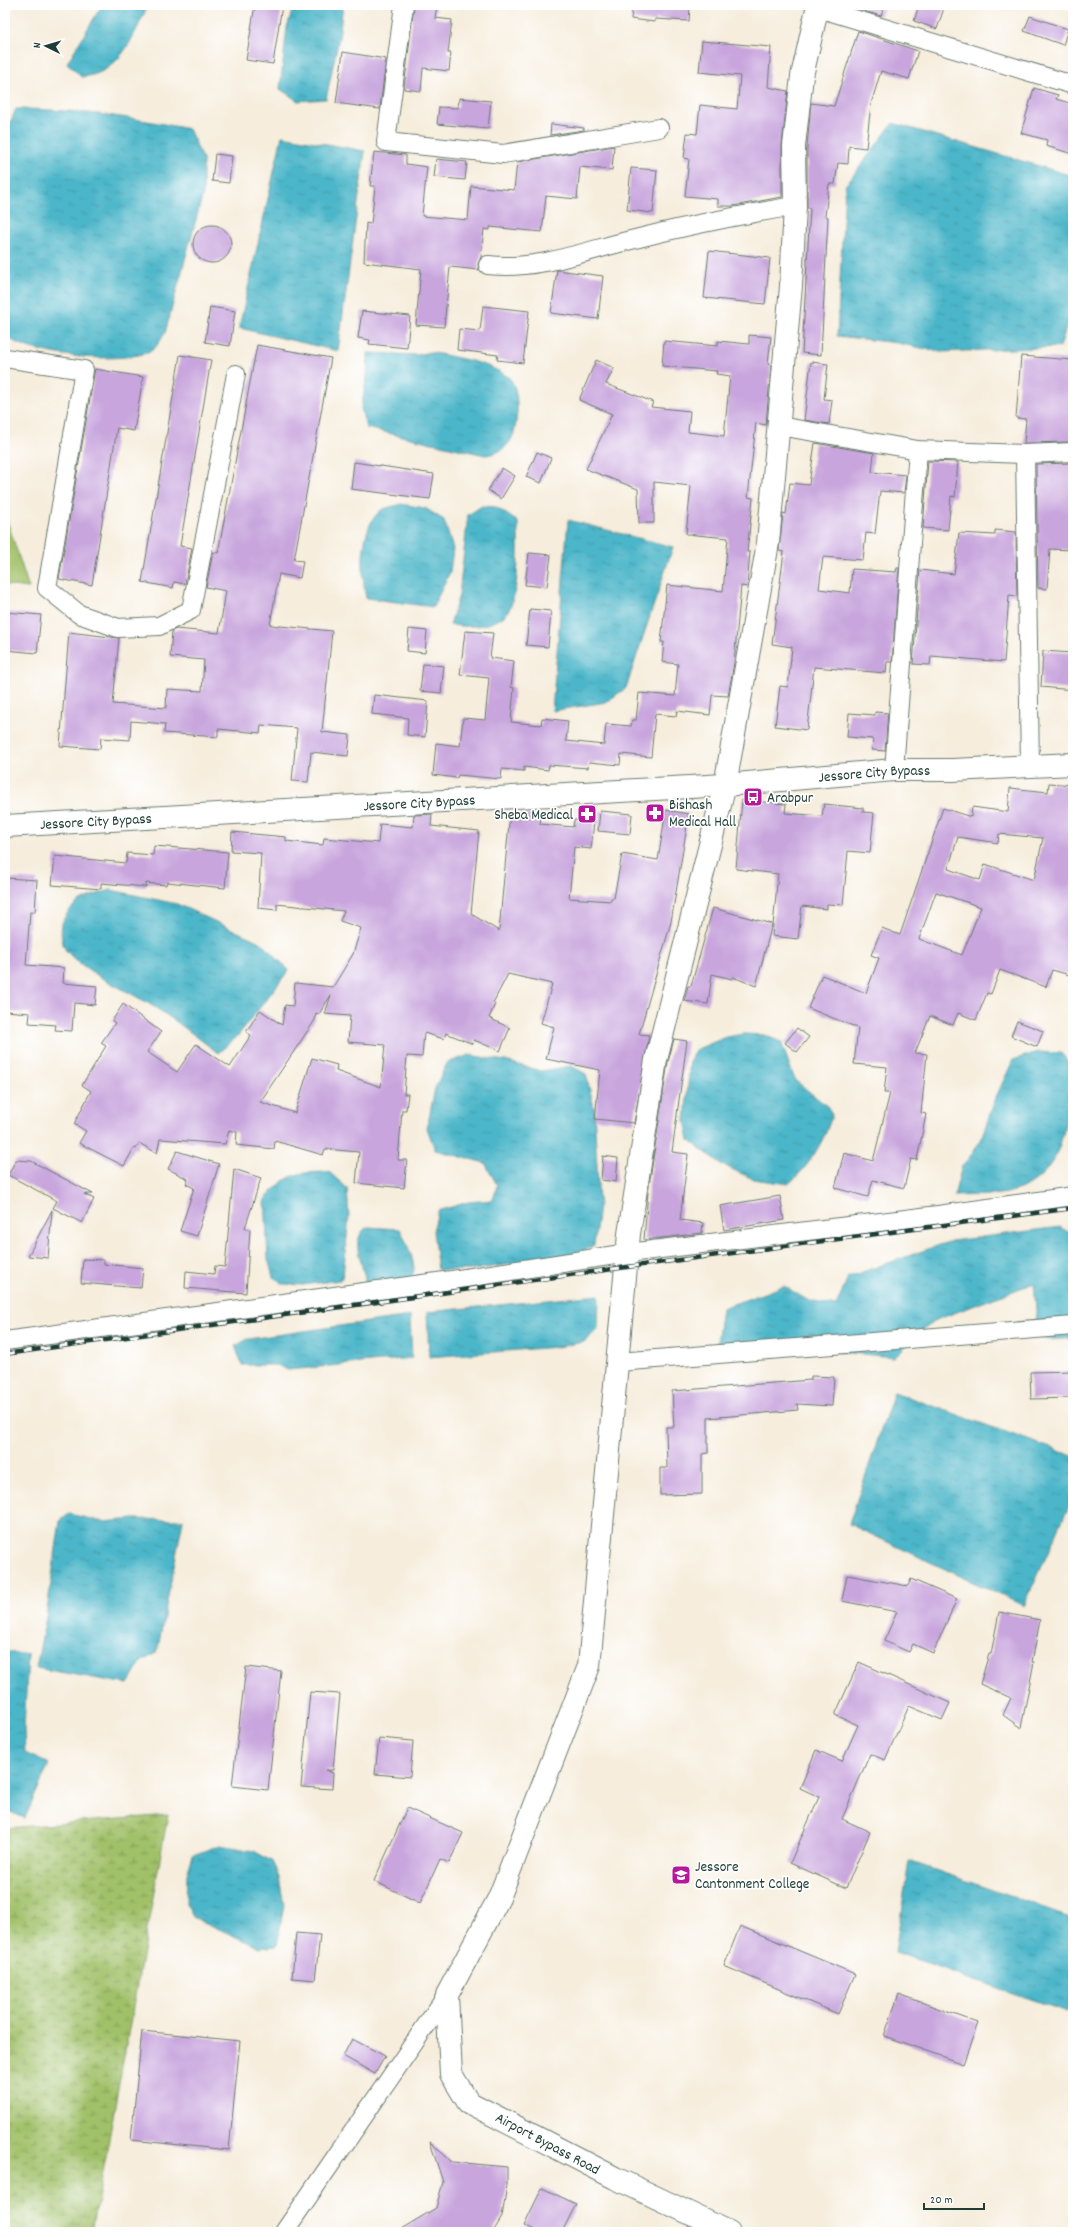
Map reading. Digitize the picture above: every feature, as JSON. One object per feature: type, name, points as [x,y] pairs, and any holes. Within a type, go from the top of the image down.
[{"type":"main road","points":[[446,1995],[499,1898],[589,1666],[628,1253],[656,1060],[725,785],[768,543],[791,286],[795,206],[794,146],[802,76],[818,6]]},
{"type":"main road","name":"Jessore City Bypass","points":[[5,826],[725,785],[894,770],[953,770],[1073,764]]},
{"type":"main road","name":"Airport Bypass Road","points":[[446,1995],[451,2074],[468,2102],[615,2178],[729,2232]]},
{"type":"street","points":[[404,5],[386,142],[503,154],[659,128]]},
{"type":"street","points":[[818,6],[1073,85]]},
{"type":"street","points":[[488,265],[507,267],[562,258],[630,240],[729,217],[795,206]]},
{"type":"street","points":[[5,358],[84,370],[47,588],[79,614],[118,628],[159,626],[192,610],[236,374]]},
{"type":"street","points":[[779,426],[918,450],[1025,454],[1073,452]]},
{"type":"street","points":[[894,770],[918,450]]},
{"type":"street","points":[[1025,454],[1030,766]]},
{"type":"street","points":[[5,1341],[452,1280],[628,1253],[930,1216],[1073,1196]]},
{"type":"street","points":[[618,1362],[1073,1326]]},
{"type":"street","points":[[284,2232],[446,1995]]},
{"type":"green space","points":[[5,514],[29,588],[5,585]]},
{"type":"green space","points":[[168,1815],[92,2232],[5,2232],[5,1828]]},
{"type":"water","points":[[102,5],[148,5],[131,40],[124,52],[116,61],[95,75],[81,77],[67,63]]},
{"type":"water","points":[[294,5],[343,5],[339,38],[326,99],[298,101],[280,89],[287,27]]},
{"type":"water","points":[[16,109],[59,110],[103,114],[189,129],[203,160],[203,194],[165,333],[154,349],[140,355],[122,357],[100,358],[77,356],[33,348],[16,342],[5,335],[5,143],[7,130]]},
{"type":"water","points":[[893,123],[1073,176],[1073,306],[1060,347],[940,352],[897,343],[837,336],[845,186]]},
{"type":"water","points":[[282,136],[365,151],[338,351],[239,328]]},
{"type":"water","points":[[430,352],[461,358],[491,367],[508,377],[512,382],[517,397],[517,416],[512,438],[507,446],[493,454],[485,455],[366,428],[361,408],[367,377],[368,353],[417,355]]},
{"type":"water","points":[[401,504],[425,508],[444,520],[453,549],[450,572],[433,607],[366,598],[363,563],[366,537],[370,526],[375,516],[383,509]]},
{"type":"water","points":[[482,506],[496,507],[518,522],[518,558],[516,587],[513,600],[509,610],[497,621],[477,626],[450,625],[459,595],[468,515]]},
{"type":"water","points":[[568,520],[673,547],[626,688],[606,702],[552,711]]},
{"type":"water","points":[[111,890],[177,904],[262,943],[289,970],[237,1037],[218,1053],[156,1008],[88,969],[78,962],[66,950],[62,941],[61,931],[62,922],[68,912],[84,899]]},
{"type":"water","points":[[744,1034],[764,1035],[781,1042],[795,1080],[828,1107],[832,1115],[825,1134],[815,1153],[809,1162],[788,1184],[753,1179],[721,1164],[689,1140],[685,1121],[690,1060],[695,1050],[726,1037]]},
{"type":"water","points":[[1038,1052],[1061,1053],[1070,1064],[1066,1118],[1063,1136],[1057,1152],[1048,1167],[1036,1180],[1020,1189],[1012,1192],[987,1195],[954,1196],[962,1166],[973,1153],[982,1136],[996,1097],[1013,1060]]},
{"type":"water","points":[[469,1055],[505,1061],[541,1071],[571,1066],[586,1074],[594,1108],[599,1206],[594,1245],[581,1253],[473,1270],[438,1270],[433,1231],[438,1211],[468,1202],[493,1200],[497,1185],[485,1163],[435,1150],[427,1128],[435,1088],[447,1063]]},
{"type":"water","points":[[329,1172],[347,1188],[349,1217],[343,1276],[340,1280],[303,1285],[284,1284],[273,1277],[268,1259],[265,1199],[287,1179],[293,1176],[307,1173]]},
{"type":"water","points":[[367,1227],[400,1229],[408,1246],[414,1269],[412,1275],[407,1280],[383,1283],[365,1282],[358,1253],[358,1246],[361,1233]]},
{"type":"water","points":[[1060,1227],[1073,1235],[1073,1338],[1049,1340],[1038,1337],[1034,1283],[933,1321],[894,1357],[840,1352],[716,1350],[722,1308],[784,1286],[809,1301],[836,1306],[848,1277],[951,1241]]},
{"type":"water","points":[[599,1295],[598,1329],[584,1342],[557,1347],[429,1357],[427,1312]]},
{"type":"water","points":[[410,1316],[412,1358],[288,1370],[277,1365],[242,1365],[235,1346],[248,1339]]},
{"type":"water","points":[[894,1392],[1073,1456],[1073,1497],[1024,1606],[849,1524]]},
{"type":"water","points":[[69,1514],[104,1522],[133,1519],[183,1520],[157,1653],[142,1661],[128,1684],[36,1668],[46,1617],[60,1521]]},
{"type":"water","points":[[5,1651],[28,1655],[24,1729],[25,1753],[49,1764],[25,1818],[5,1810]]},
{"type":"water","points":[[220,1845],[254,1851],[273,1862],[279,1878],[284,1905],[277,1946],[260,1948],[193,1917],[186,1904],[187,1874],[193,1855]]},
{"type":"water","points":[[909,1861],[1073,1918],[1073,1983],[1067,2012],[895,1952]]},
{"type":"building","points":[[255,5],[282,5],[273,64],[246,60]]},
{"type":"building","points":[[414,5],[437,5],[435,18],[452,20],[448,53],[451,53],[449,71],[423,68],[421,91],[404,89]]},
{"type":"building","points":[[632,5],[690,5],[689,21],[655,19],[655,22],[631,19]]},
{"type":"building","points":[[866,5],[885,5],[881,16],[864,11]]},
{"type":"building","points":[[919,5],[945,5],[937,29],[914,21]]},
{"type":"building","points":[[1030,16],[1068,29],[1063,45],[1024,31]]},
{"type":"building","points":[[858,31],[918,51],[909,79],[881,71],[871,104],[866,148],[849,146],[848,164],[838,163],[835,184],[829,184],[825,216],[828,217],[821,355],[802,353],[810,208],[807,208],[807,147],[811,103],[834,106]]},
{"type":"building","points":[[702,41],[771,47],[768,87],[788,91],[782,145],[782,197],[733,206],[718,206],[718,199],[685,196],[689,159],[684,158],[687,133],[697,134],[700,105],[737,109],[740,76],[699,72]]},
{"type":"building","points":[[343,52],[386,59],[380,109],[336,103]]},
{"type":"building","points":[[1034,88],[1058,95],[1056,99],[1073,104],[1073,154],[1046,146],[1047,140],[1021,133]]},
{"type":"building","points":[[459,98],[491,101],[488,129],[437,124],[439,107],[458,108]]},
{"type":"building","points":[[551,124],[584,128],[584,130],[550,135]]},
{"type":"building","points":[[614,146],[612,170],[580,167],[577,199],[546,196],[542,232],[490,227],[490,230],[484,229],[481,257],[478,264],[479,270],[450,267],[444,327],[416,325],[421,269],[364,262],[366,223],[371,224],[375,186],[370,186],[374,152],[406,155],[406,164],[427,167],[422,216],[468,220],[471,186],[514,190],[517,162]]},
{"type":"building","points":[[215,154],[232,156],[229,183],[212,181]]},
{"type":"building","points":[[436,159],[467,162],[465,180],[434,177]]},
{"type":"building","points":[[631,168],[657,170],[653,213],[627,210]]},
{"type":"building","points":[[212,225],[222,228],[228,234],[231,244],[228,254],[222,260],[212,263],[202,260],[196,254],[193,244],[196,234],[202,228]]},
{"type":"building","points":[[709,251],[770,258],[765,304],[704,298]]},
{"type":"building","points":[[557,270],[603,276],[598,319],[551,313]]},
{"type":"building","points":[[483,306],[529,311],[523,363],[497,360],[498,355],[457,350],[459,329],[480,331]]},
{"type":"building","points":[[210,307],[235,311],[230,346],[205,342]]},
{"type":"building","points":[[362,311],[410,316],[407,348],[369,344],[370,340],[358,338]]},
{"type":"building","points":[[749,335],[771,337],[768,364],[771,364],[766,425],[756,423],[748,497],[753,498],[747,552],[750,552],[747,587],[741,586],[734,663],[728,696],[712,695],[710,715],[677,711],[676,716],[655,714],[651,757],[621,754],[620,765],[589,762],[588,768],[549,765],[548,770],[524,767],[524,771],[502,769],[501,779],[458,775],[457,778],[433,775],[436,743],[460,746],[463,718],[485,720],[489,678],[460,675],[465,631],[493,633],[490,658],[514,661],[511,687],[514,688],[511,722],[541,725],[542,718],[568,721],[566,741],[604,745],[606,724],[631,726],[632,720],[636,720],[639,693],[675,696],[678,664],[662,662],[664,642],[661,642],[667,585],[723,591],[728,538],[686,534],[691,486],[654,482],[654,523],[639,523],[638,489],[586,469],[612,414],[579,400],[596,360],[614,368],[606,384],[653,402],[651,407],[690,411],[688,432],[724,436],[730,376],[716,374],[717,371],[662,366],[664,341],[718,346],[718,341],[749,344]]},
{"type":"building","points":[[257,345],[331,358],[294,560],[303,561],[300,578],[279,574],[270,625],[332,631],[322,732],[350,735],[348,756],[311,752],[308,782],[292,781],[297,728],[261,725],[260,733],[218,729],[218,737],[164,733],[165,724],[131,721],[130,740],[101,738],[100,749],[60,746],[69,632],[119,638],[113,704],[166,708],[167,689],[202,691],[204,660],[170,657],[172,631],[176,629],[219,633],[226,591],[206,587],[213,552],[218,553]]},
{"type":"building","points":[[180,355],[211,360],[180,546],[192,548],[185,584],[174,582],[173,588],[142,582]]},
{"type":"building","points":[[1021,356],[1073,360],[1073,442],[1024,443],[1026,419],[1016,418]]},
{"type":"building","points":[[811,362],[828,364],[824,399],[832,400],[829,424],[804,420]]},
{"type":"building","points":[[95,369],[143,377],[134,431],[117,428],[92,585],[59,579]]},
{"type":"building","points":[[815,443],[874,453],[872,472],[906,475],[904,493],[880,491],[875,534],[866,533],[863,560],[823,557],[819,589],[850,593],[852,569],[896,572],[897,568],[899,568],[892,662],[887,662],[886,673],[814,667],[807,730],[775,726],[780,686],[788,687],[792,647],[772,644],[784,552],[779,551],[783,513],[786,514],[790,483],[809,485]]},
{"type":"building","points":[[537,452],[551,458],[541,483],[526,477]]},
{"type":"building","points":[[928,461],[958,462],[955,497],[951,496],[948,530],[923,528]]},
{"type":"building","points":[[354,462],[434,474],[430,499],[351,489]]},
{"type":"building","points":[[1073,463],[1073,550],[1050,549],[1047,589],[1038,588],[1036,464]]},
{"type":"building","points":[[502,468],[515,476],[501,499],[488,490]]},
{"type":"building","points":[[995,530],[1016,532],[1017,596],[1009,595],[1004,662],[931,656],[930,665],[913,664],[920,570],[954,574],[959,533],[995,535]]},
{"type":"building","points":[[529,553],[551,555],[547,587],[525,585]]},
{"type":"building","points":[[530,609],[551,611],[548,647],[526,645]]},
{"type":"building","points":[[5,612],[41,615],[37,653],[5,650]]},
{"type":"building","points":[[409,629],[427,631],[425,653],[407,651]]},
{"type":"building","points":[[1043,651],[1073,653],[1073,690],[1041,687]]},
{"type":"building","points":[[423,664],[444,666],[441,693],[420,691]]},
{"type":"building","points":[[374,695],[428,701],[425,737],[407,735],[408,718],[372,714]]},
{"type":"building","points":[[875,712],[888,713],[885,751],[872,750],[873,739],[847,737],[849,713],[875,715]]},
{"type":"building","points":[[1049,783],[1073,785],[1073,976],[1052,970],[1046,987],[1000,970],[991,994],[987,993],[976,1020],[958,1013],[953,1025],[930,1016],[915,1053],[927,1054],[921,1113],[926,1114],[917,1160],[911,1159],[904,1188],[873,1180],[868,1197],[835,1188],[844,1153],[873,1161],[890,1093],[884,1093],[887,1067],[854,1064],[858,1028],[808,1008],[822,975],[866,993],[879,958],[871,955],[882,928],[900,935],[943,808],[971,817],[972,807],[1008,812],[1010,788],[1048,792]],"holes":[[[999,834],[1043,838],[1034,880],[985,864],[980,880],[948,869],[958,837],[998,843]],[[936,892],[981,907],[962,955],[919,939]]]},
{"type":"building","points":[[742,800],[786,804],[785,813],[822,816],[824,804],[863,808],[863,812],[874,813],[870,853],[848,851],[843,905],[827,904],[827,909],[802,906],[798,939],[772,936],[778,874],[736,869]]},
{"type":"building","points":[[666,810],[689,814],[671,922],[639,1034],[649,1035],[634,1123],[595,1119],[600,1070],[546,1059],[554,1027],[541,1023],[552,984],[508,974],[493,1003],[495,1004],[489,1018],[510,1028],[500,1051],[474,1040],[473,1044],[446,1033],[444,1039],[424,1033],[422,1057],[407,1056],[404,1094],[408,1094],[406,1110],[402,1110],[398,1160],[407,1160],[404,1188],[356,1183],[359,1152],[325,1149],[323,1155],[275,1141],[274,1149],[236,1145],[237,1132],[229,1130],[225,1144],[160,1139],[157,1153],[139,1143],[136,1149],[134,1148],[124,1166],[79,1143],[86,1131],[74,1124],[91,1091],[82,1085],[106,1046],[101,1043],[115,1023],[112,1021],[123,1004],[161,1032],[147,1052],[177,1072],[196,1044],[230,1067],[251,1035],[246,1032],[260,1010],[282,1025],[285,1005],[293,1006],[295,983],[333,987],[353,954],[361,928],[340,921],[344,911],[277,904],[277,910],[258,908],[261,853],[231,851],[232,832],[286,837],[286,841],[323,845],[324,838],[378,843],[380,824],[413,827],[414,815],[432,814],[431,826],[479,831],[471,914],[499,931],[510,813],[541,816],[540,824],[573,827],[574,820],[594,822],[591,849],[574,847],[569,898],[611,901],[611,898],[614,898],[622,854],[658,860]],"holes":[[[331,995],[325,1014],[350,1016],[348,1042],[385,1045],[381,1087],[336,1071],[337,1065],[312,1058],[295,1113],[260,1102],[315,1020],[316,1013],[319,1014]]]},
{"type":"building","points":[[600,811],[632,814],[630,834],[598,831]]},
{"type":"building","points":[[154,846],[228,852],[225,888],[167,882],[166,885],[146,883],[146,887],[101,883],[101,889],[52,885],[55,856],[126,863],[127,853],[153,855]]},
{"type":"building","points":[[6,878],[37,880],[35,912],[30,912],[26,965],[64,968],[63,983],[97,986],[95,1005],[74,1003],[72,1031],[55,1030],[56,1025],[29,1023],[30,1013],[5,1011]]},
{"type":"building","points":[[713,908],[772,924],[756,986],[733,977],[732,979],[712,974],[708,1004],[684,1001],[688,986],[691,986]]},
{"type":"building","points":[[1017,1021],[1043,1031],[1037,1047],[1011,1036]]},
{"type":"building","points":[[797,1028],[809,1037],[797,1052],[785,1043]]},
{"type":"building","points":[[674,1039],[687,1041],[672,1152],[688,1154],[680,1220],[703,1223],[702,1233],[644,1240],[648,1192],[668,1062]]},
{"type":"building","points":[[177,1151],[219,1164],[197,1236],[180,1231],[194,1188],[186,1184],[188,1179],[168,1169]]},
{"type":"building","points":[[603,1156],[618,1158],[616,1182],[601,1180]]},
{"type":"building","points":[[16,1160],[31,1161],[93,1194],[84,1194],[94,1199],[82,1223],[53,1208],[57,1201],[8,1175]]},
{"type":"building","points":[[234,1169],[261,1178],[245,1228],[250,1229],[246,1293],[185,1288],[186,1271],[214,1274],[215,1266],[225,1267]]},
{"type":"building","points":[[780,1196],[784,1220],[724,1230],[720,1206]]},
{"type":"building","points":[[52,1210],[48,1258],[28,1256]]},
{"type":"building","points":[[83,1259],[104,1260],[104,1264],[143,1268],[141,1288],[81,1283]]},
{"type":"building","points":[[1072,1371],[1072,1398],[1031,1399],[1030,1372]]},
{"type":"building","points":[[811,1376],[834,1377],[832,1406],[797,1404],[798,1410],[708,1418],[708,1453],[702,1454],[702,1494],[660,1495],[660,1468],[667,1468],[666,1427],[674,1427],[672,1391],[811,1380]]},
{"type":"building","points":[[847,1575],[908,1586],[911,1579],[957,1599],[933,1653],[913,1644],[909,1652],[884,1641],[897,1612],[842,1601]]},
{"type":"building","points":[[999,1612],[1040,1620],[1032,1662],[1034,1662],[1021,1728],[1003,1715],[1011,1698],[980,1684],[989,1654],[991,1654]]},
{"type":"building","points":[[859,1662],[950,1703],[942,1720],[909,1706],[885,1760],[870,1754],[842,1819],[870,1832],[846,1888],[790,1863],[819,1797],[800,1788],[816,1750],[842,1761],[858,1725],[835,1715]]},
{"type":"building","points":[[246,1667],[281,1671],[268,1790],[232,1786]]},
{"type":"building","points":[[310,1692],[340,1694],[333,1770],[325,1770],[333,1773],[332,1789],[301,1787]]},
{"type":"building","points":[[379,1738],[413,1741],[410,1777],[375,1774]]},
{"type":"building","points":[[407,1808],[463,1833],[449,1863],[440,1859],[420,1903],[374,1881]]},
{"type":"building","points":[[740,1926],[855,1974],[838,2014],[724,1966]]},
{"type":"building","points":[[296,1933],[320,1935],[315,1980],[292,1978]]},
{"type":"building","points":[[899,1994],[978,2023],[963,2064],[884,2036]]},
{"type":"building","points":[[142,2031],[240,2041],[229,2150],[131,2140]]},
{"type":"building","points":[[352,2039],[385,2056],[375,2074],[343,2056]]},
{"type":"building","points":[[430,2142],[452,2162],[507,2167],[507,2185],[502,2217],[493,2232],[396,2232],[436,2208],[443,2182]]},
{"type":"building","points":[[542,2188],[576,2204],[562,2232],[539,2232],[524,2225]]},
{"type":"railway","points":[[5,1354],[627,1267],[1073,1208]]},
{"type":"place","name":"Arabpur","points":[[753,797]]},
{"type":"place","name":"Bishash Medical Hall","points":[[655,813]]},
{"type":"place","name":"Sheba Medical","points":[[587,814]]},
{"type":"place","name":"Jessore Cantonment College","points":[[681,1875]]}]
